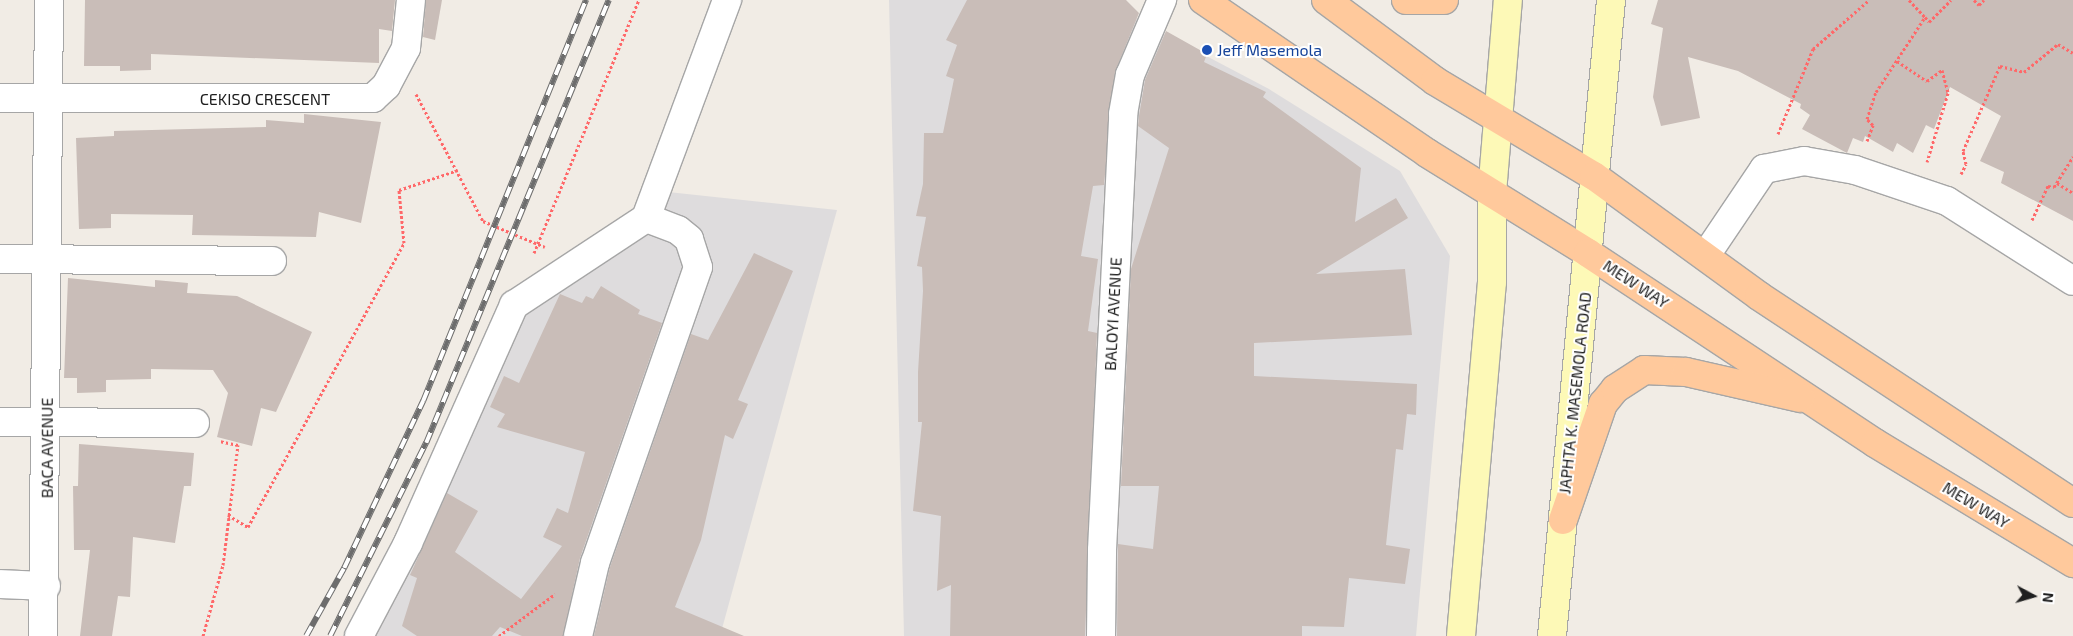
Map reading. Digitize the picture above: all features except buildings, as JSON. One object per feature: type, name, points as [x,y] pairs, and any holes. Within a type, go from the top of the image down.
[{"type":"main road","name":"MEW WAY","points":[[1203,0],[1492,193],[1588,253],[1812,400],[2073,563]]},
{"type":"main road","points":[[1326,0],[1435,81],[1500,118],[1594,176],[1706,255],[1759,296],[2073,503]]},
{"type":"main road","points":[[1406,0],[1444,0]]},
{"type":"main road","points":[[1461,636],[1492,282],[1492,193],[1500,118],[1508,0]]},
{"type":"main road","name":"JAPHTA K. MASEMOLA ROAD","points":[[1552,636],[1611,0]]},
{"type":"main road","points":[[1563,520],[1603,404],[1615,389],[1644,370],[1686,372],[1812,400]]},
{"type":"street","name":"BACA AVENUE","points":[[44,636],[48,422],[44,260],[49,0]]},
{"type":"street","name":"CEKISO CRESCENT","points":[[0,98],[373,98],[396,71],[406,48],[411,0]]},
{"type":"street","points":[[360,636],[408,543],[514,305],[646,218],[727,0]]},
{"type":"street","name":"BALOYI AVENUE","points":[[1102,636],[1102,550],[1123,114],[1130,74],[1162,0]]},
{"type":"street","points":[[1706,255],[1764,169],[1804,161],[1855,170],[1935,197],[2020,244],[2073,281]]},
{"type":"street","points":[[578,636],[595,563],[698,267],[689,239],[678,230],[646,218]]},
{"type":"street","points":[[0,259],[272,261]]},
{"type":"street","points":[[0,422],[194,423]]},
{"type":"street","points":[[0,584],[46,586]]},
{"type":"path","points":[[514,305],[639,0]]},
{"type":"path","points":[[1764,169],[1812,49],[1869,0]]},
{"type":"path","points":[[1909,0],[1930,22],[1951,0]]},
{"type":"path","points":[[1974,0],[1979,5],[1984,0]]},
{"type":"path","points":[[1855,170],[1874,125],[1867,119],[1876,92],[1925,18]]},
{"type":"path","points":[[1935,197],[1966,164],[1963,151],[1976,116],[2000,66],[2024,72],[2058,44],[2073,53]]},
{"type":"path","points":[[1897,61],[1927,81],[1942,70],[1948,93],[1930,142],[1935,197]]},
{"type":"path","points":[[396,71],[420,100],[458,170],[468,200],[483,221],[537,245],[582,259]]},
{"type":"path","points":[[2020,244],[2048,186],[2056,183],[2073,157]]},
{"type":"path","points":[[228,515],[248,527],[404,243],[399,190],[458,170]]},
{"type":"path","points":[[2056,183],[2073,193]]},
{"type":"path","points":[[194,423],[220,442],[238,445],[223,566],[202,635]]},
{"type":"path","points":[[499,636],[595,563]]},
{"type":"shaded area","points":[[889,0],[1100,0],[1269,89],[1400,171],[1450,256],[1416,636],[904,636]]},
{"type":"shaded area","points":[[668,192],[837,210],[720,636],[358,636],[509,312]]},
{"type":"railway","points":[[306,636],[344,568],[423,401],[586,0]]},
{"type":"railway","points":[[330,636],[426,443],[609,0]]},
{"type":"place","name":"Jeff Masemola","points":[[1207,50]]}]
